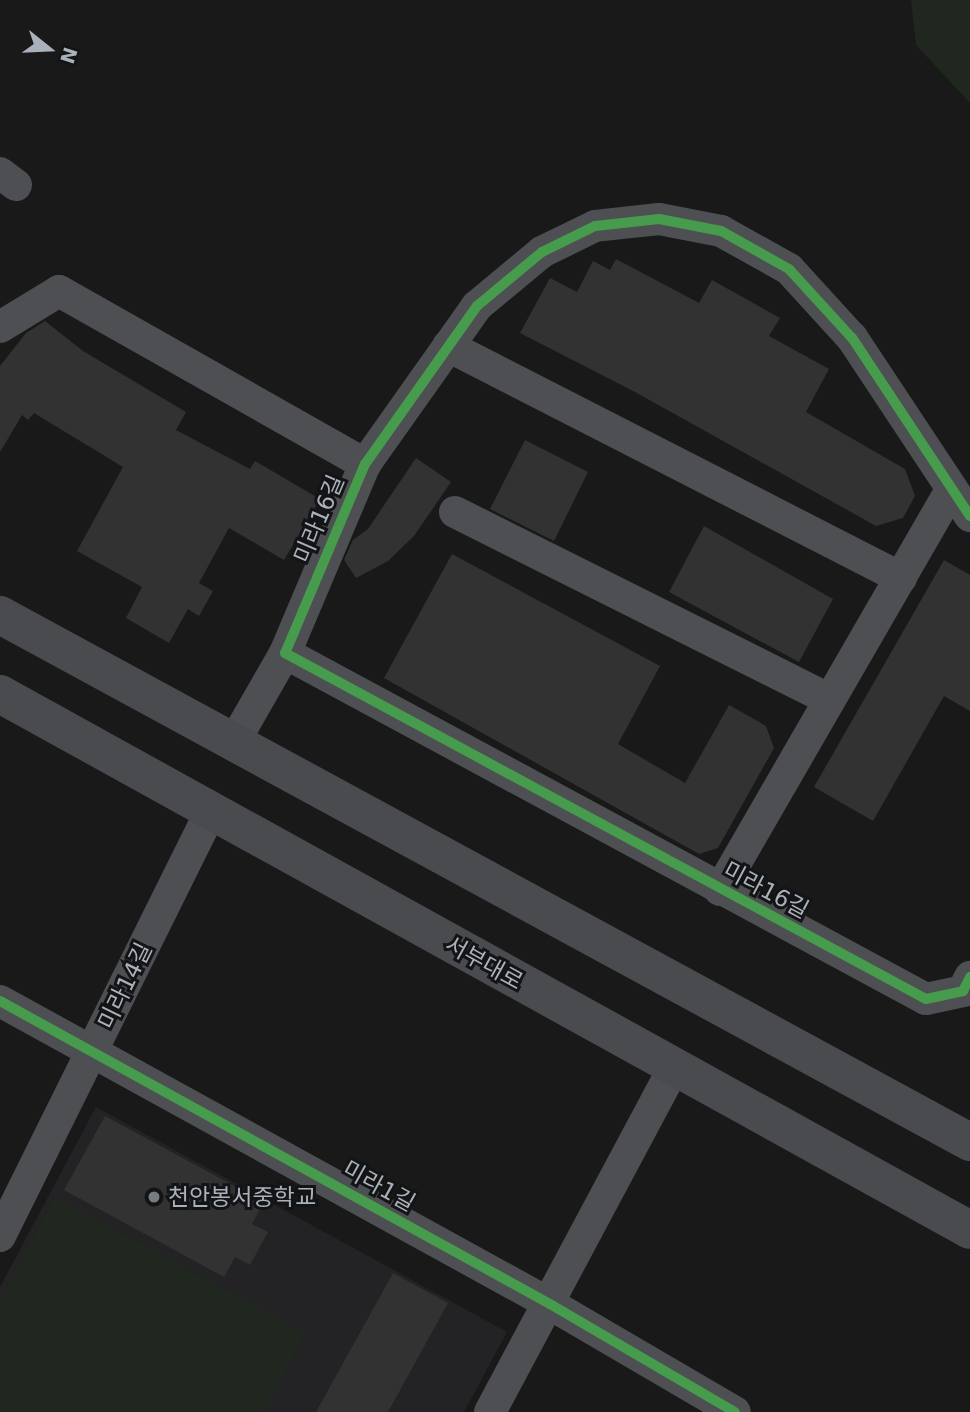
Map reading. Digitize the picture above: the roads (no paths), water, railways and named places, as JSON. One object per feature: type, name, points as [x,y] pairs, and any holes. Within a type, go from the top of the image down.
[{"type":"main road","points":[[0,615],[970,1142]]},
{"type":"main road","name":"서부대로","points":[[0,694],[970,1230]]},
{"type":"street","name":"미라16길","points":[[970,516],[852,338],[789,269],[721,231],[659,219],[595,226],[542,252],[477,306],[365,464],[285,653],[926,999],[963,991],[970,977]]},
{"type":"street","name":"미라16길","points":[[0,327],[59,291],[365,464]]},
{"type":"street","points":[[448,346],[901,578]]},
{"type":"street","name":"미라16길","points":[[720,890],[951,490]]},
{"type":"street","points":[[455,512],[828,699]]},
{"type":"street","points":[[234,742],[285,653]]},
{"type":"street","name":"미라14길","points":[[0,1236],[211,811]]},
{"type":"street","name":"미라1길","points":[[0,1001],[550,1304],[735,1412]]},
{"type":"street","points":[[490,1412],[674,1068]]},
{"type":"place","name":"천안봉서중학교","points":[[154,1197]]}]
